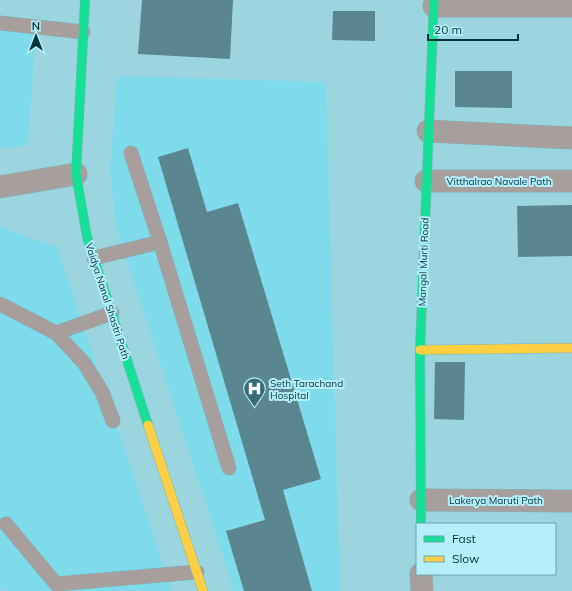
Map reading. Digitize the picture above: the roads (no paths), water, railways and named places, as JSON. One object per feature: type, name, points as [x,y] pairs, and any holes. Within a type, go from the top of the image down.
[{"type":"street","name":"Vaidya Nanal Shastri Path","points":[[85,0],[76,174],[87,237],[203,591]]},
{"type":"street","points":[[434,3],[572,6]]},
{"type":"street","name":"Mangal Murti Road","points":[[421,523],[420,350],[434,3]]},
{"type":"street","points":[[428,131],[572,138]]},
{"type":"street","points":[[0,187],[76,174]]},
{"type":"street","name":"Vitthalrao Navale Path","points":[[426,181],[572,181]]},
{"type":"street","points":[[420,350],[572,348]]},
{"type":"street","name":"Lakerya Maruti Path","points":[[421,500],[572,501]]},
{"type":"street","points":[[421,575],[422,591]]},
{"type":"lane","points":[[0,23],[83,32]]},
{"type":"lane","points":[[131,153],[160,242],[229,468]]},
{"type":"lane","points":[[94,258],[160,242]]},
{"type":"lane","points":[[0,304],[56,333],[84,363],[102,392],[113,421]]},
{"type":"lane","points":[[56,333],[112,313]]},
{"type":"lane","points":[[6,524],[56,584],[197,572]]},
{"type":"place","name":"Seth Tarachand Hospital","points":[[255,408]]}]
